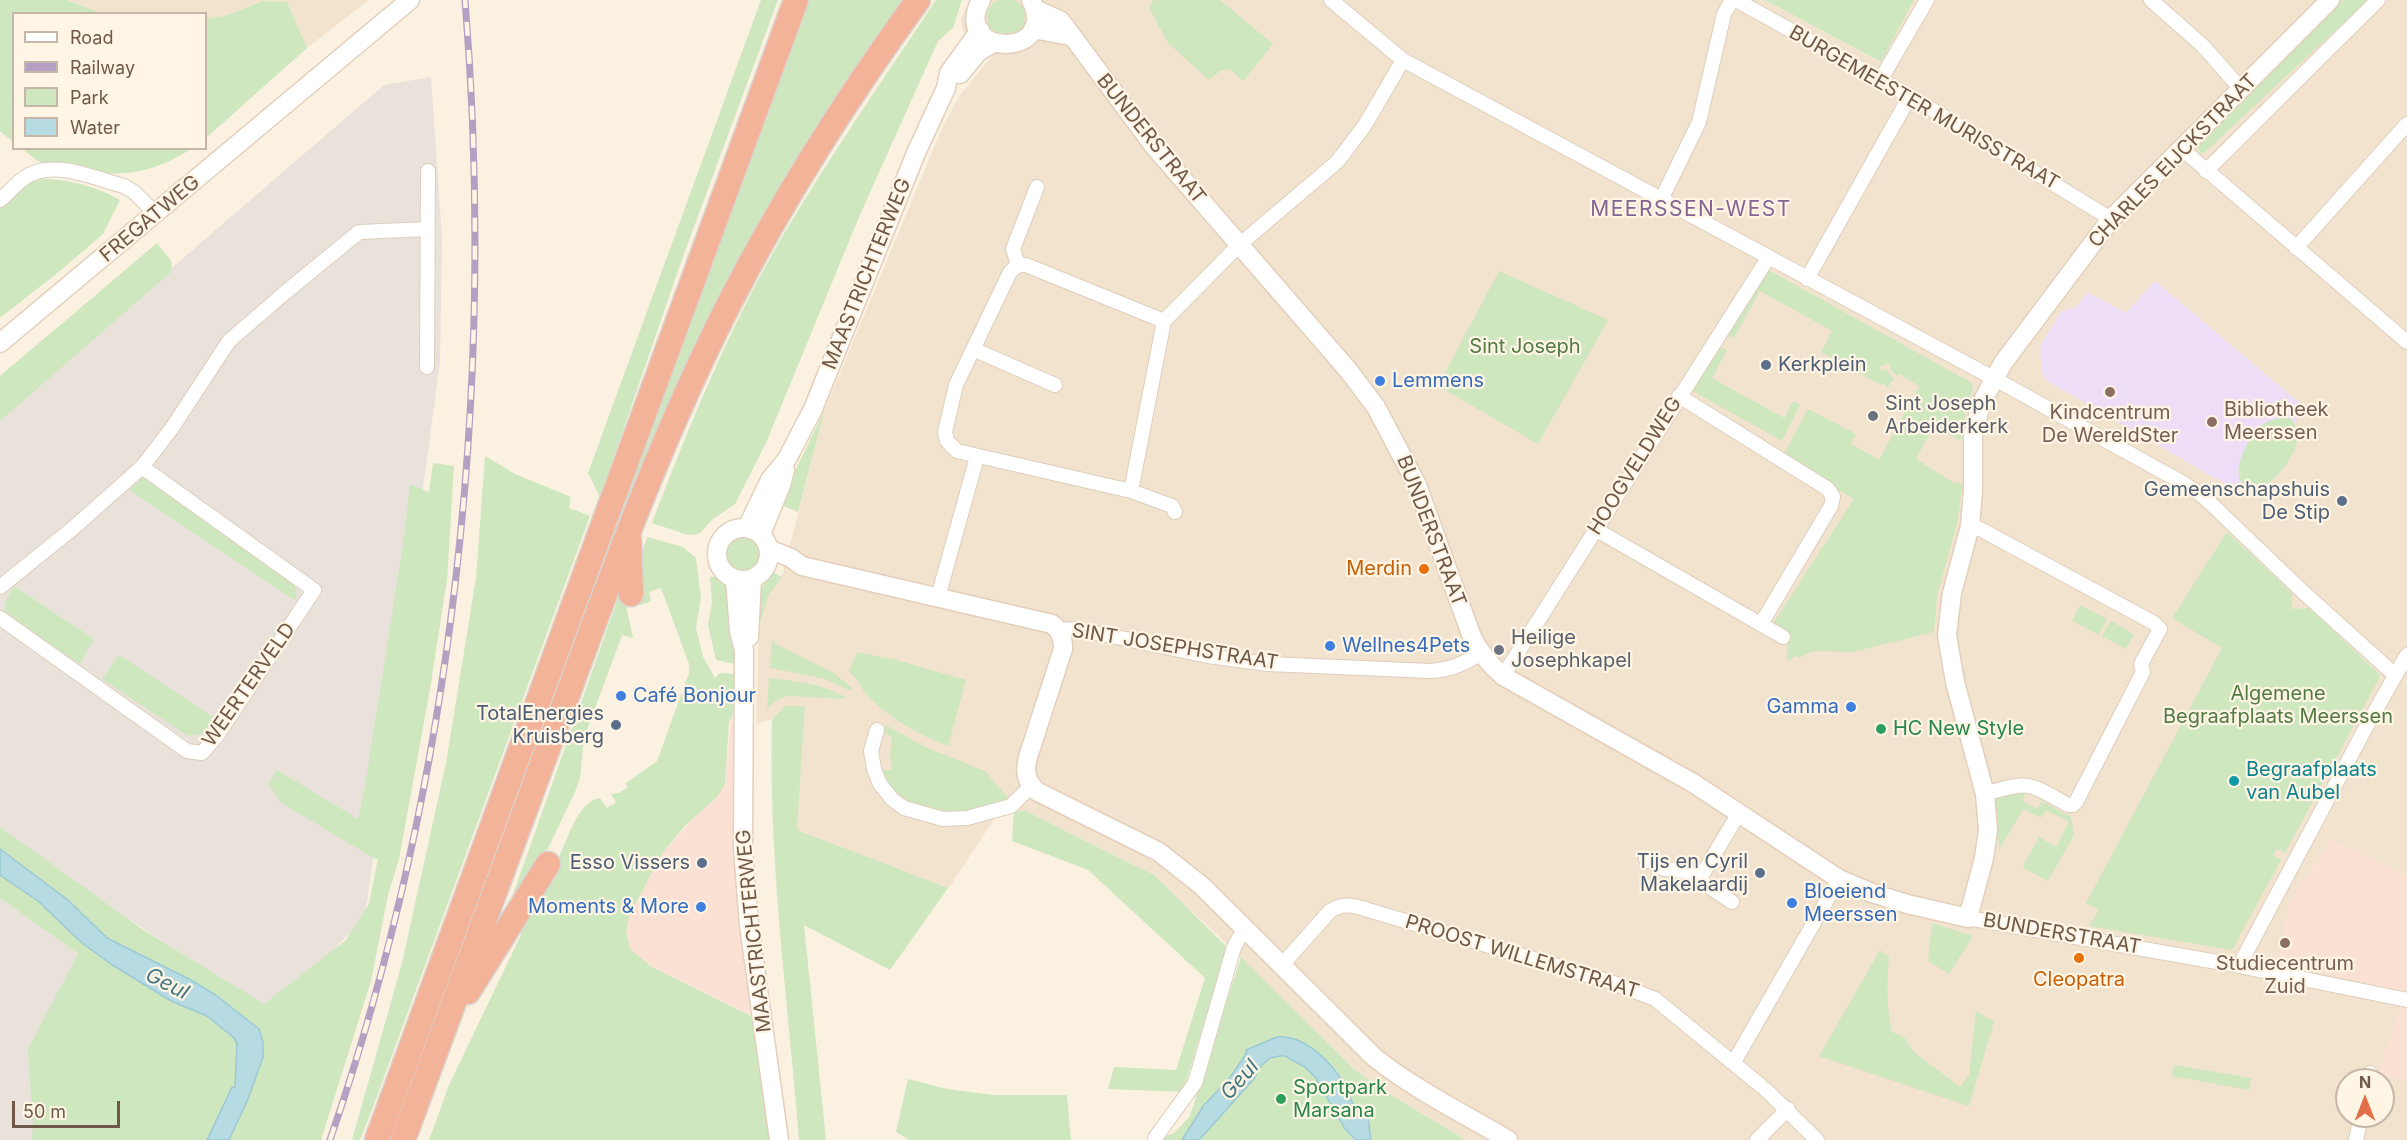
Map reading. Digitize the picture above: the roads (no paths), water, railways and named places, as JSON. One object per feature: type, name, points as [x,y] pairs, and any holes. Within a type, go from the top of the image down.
[{"type":"highway","points":[[377,1140],[796,0]]},
{"type":"highway","points":[[404,1140],[629,528],[698,367],[767,233],[840,113],[918,0]]},
{"type":"highway","points":[[629,528],[631,594]]},
{"type":"highway","points":[[445,1027],[497,949],[548,864]]},
{"type":"street","points":[[981,0],[976,14],[986,36],[1002,45],[1015,44],[1033,29],[1033,5]]},
{"type":"street","points":[[1331,0],[1403,60],[2183,483],[2204,498],[2302,591],[2402,666],[2239,966]]},
{"type":"street","points":[[1661,200],[1699,122],[1724,14],[1734,0]]},
{"type":"street","name":"BURGEMEESTER MURISSTRAAT","points":[[1734,0],[1881,79],[2111,219]]},
{"type":"street","points":[[1881,79],[1928,0]]},
{"type":"street","points":[[2151,0],[2203,45],[2241,89]]},
{"type":"street","name":"CHARLES EIJCKSTRAAT","points":[[1968,918],[1987,845],[1985,794],[1955,682],[1947,635],[1952,593],[1970,526],[1973,491],[1973,435],[1981,404],[2003,363],[2111,219],[2330,0]]},
{"type":"street","points":[[2206,171],[2378,0]]},
{"type":"street","name":"FREGATWEG","points":[[0,343],[407,1]]},
{"type":"street","name":"BUNDERSTRAAT","points":[[1033,5],[1059,19],[1153,145],[1348,370],[1376,407],[1417,485],[1464,619],[1480,653],[1503,676],[1686,779],[1839,879],[1872,893],[1907,904],[1968,918],[2239,966],[2407,1000]]},
{"type":"street","points":[[1033,29],[1070,36]]},
{"type":"street","name":"MAASTRICHTERWEG","points":[[761,544],[782,485],[787,459],[813,409],[926,128],[946,88],[949,73],[968,43],[986,36]]},
{"type":"street","points":[[1131,491],[1164,321],[1239,245],[1337,162],[1347,151],[1403,60]]},
{"type":"street","points":[[1807,279],[1910,96]]},
{"type":"street","points":[[2296,248],[2407,124]]},
{"type":"street","points":[[2182,149],[2296,248],[2404,334]]},
{"type":"street","points":[[0,200],[26,177],[53,168],[124,186],[134,192],[156,214]]},
{"type":"street","points":[[427,367],[428,171]]},
{"type":"street","points":[[1018,265],[1013,249],[1037,187]]},
{"type":"street","points":[[0,586],[72,529],[142,467],[172,428],[230,341],[287,291],[359,232],[427,229]]},
{"type":"street","name":"HOOGVELDWEG","points":[[1503,676],[1768,258]]},
{"type":"street","points":[[1164,321],[1026,266],[1018,265],[1010,272],[956,385],[945,432],[951,447],[957,451],[1131,491],[1172,506],[1175,512]]},
{"type":"street","points":[[973,349],[1055,385]]},
{"type":"street","points":[[1679,396],[1828,489],[1833,496],[1831,506],[1761,624]]},
{"type":"street","points":[[938,597],[976,457]]},
{"type":"street","name":"WEERTERVELD","points":[[0,618],[187,751],[202,753],[216,737],[314,590],[142,467]]},
{"type":"street","points":[[1970,526],[1980,529],[2154,623],[2160,629],[2140,664],[2143,672],[2073,805],[2068,805],[2030,785],[2015,784],[1985,794]]},
{"type":"street","points":[[1595,529],[1783,637]]},
{"type":"street","points":[[730,531],[761,544],[759,575],[744,579],[728,575],[719,565],[717,548],[723,536],[730,531]]},
{"type":"street","name":"SINT JOSEPHSTRAAT","points":[[761,544],[791,558],[802,566],[1044,620],[1059,630],[1077,629],[1208,656],[1268,664],[1431,671],[1450,669],[1480,653]]},
{"type":"street","name":"MAASTRICHTERWEG","points":[[744,579],[739,631],[744,650],[743,849],[749,925],[779,1140]]},
{"type":"street","points":[[1059,630],[1063,640],[1063,649],[1026,766],[1027,779],[1031,786],[1038,792],[1159,852],[1202,886],[1358,1042],[1391,1071],[1508,1140]]},
{"type":"street","points":[[877,730],[872,752],[874,769],[880,784],[892,799],[904,808],[943,819],[967,818],[1011,806],[1031,786]]},
{"type":"street","points":[[1699,879],[1739,813]]},
{"type":"street","points":[[1646,859],[1664,869],[1685,871],[1732,902]]},
{"type":"street","points":[[1734,1062],[1839,879]]},
{"type":"street","name":"PROOST WILLEMSTRAAT","points":[[1281,966],[1330,911],[1339,906],[1358,906],[1611,982],[1655,999],[1763,1087],[1788,1109],[1817,1140]]},
{"type":"street","points":[[1155,1138],[1195,1083],[1234,947],[1245,928]]},
{"type":"street","points":[[1757,1140],[1788,1109]]},
{"type":"water","name":"Geul","points":[[0,849],[68,900],[107,938],[191,980],[217,996],[259,1029],[263,1042],[263,1057],[248,1099],[229,1140],[207,1140],[232,1087],[235,1088],[237,1043],[233,1037],[207,1016],[171,1001],[82,943],[38,901],[0,875]]},
{"type":"water","name":"Geul","points":[[1277,1037],[1286,1037],[1304,1043],[1334,1069],[1353,1104],[1368,1118],[1371,1140],[1356,1140],[1345,1129],[1315,1077],[1305,1067],[1285,1056],[1280,1056],[1270,1058],[1262,1065],[1254,1079],[1199,1140],[1182,1140],[1204,1105],[1229,1079],[1246,1054],[1246,1050]]},
{"type":"railway","points":[[330,1140],[373,1003],[408,863],[436,720],[456,577],[469,432],[475,288],[473,143],[465,0]]},
{"type":"place","name":"Kerkplein","points":[[1766,365]]},
{"type":"place","name":"Lemmens","points":[[1380,381]]},
{"type":"place","name":"Kindcentrum De WereldSter","points":[[2110,392]]},
{"type":"place","name":"Sint Joseph Arbeiderkerk","points":[[1873,416]]},
{"type":"place","name":"Bibliotheek Meerssen","points":[[2212,422]]},
{"type":"place","name":"Gemeenschapshuis De Stip","points":[[2342,501]]},
{"type":"place","name":"Merdin","points":[[1424,569]]},
{"type":"place","name":"Wellnes4Pets","points":[[1330,646]]},
{"type":"place","name":"Heilige Josephkapel","points":[[1499,650]]},
{"type":"place","name":"Café Bonjour","points":[[621,696]]},
{"type":"place","name":"Gamma","points":[[1851,707]]},
{"type":"place","name":"TotalEnergies Kruisberg","points":[[616,725]]},
{"type":"place","name":"HC New Style","points":[[1881,729]]},
{"type":"place","name":"Begraafplaats van Aubel","points":[[2234,781]]},
{"type":"place","name":"Esso Vissers","points":[[702,863]]},
{"type":"place","name":"Tijs en Cyril Makelaardij","points":[[1760,873]]},
{"type":"place","name":"Bloeiend Meerssen","points":[[1792,903]]},
{"type":"place","name":"Moments & More","points":[[701,907]]},
{"type":"place","name":"Studiecentrum Zuid","points":[[2285,943]]},
{"type":"place","name":"Cleopatra","points":[[2079,958]]},
{"type":"place","name":"Sportpark Marsana","points":[[1281,1099]]},
{"type":"district","name":"MEERSSEN-WEST","points":[[1691,210]]},
{"type":"park label","name":"Sint Joseph","points":[[1525,347]]},
{"type":"park label","name":"Algemene Begraafplaats Meerssen","points":[[2278,706]]}]
